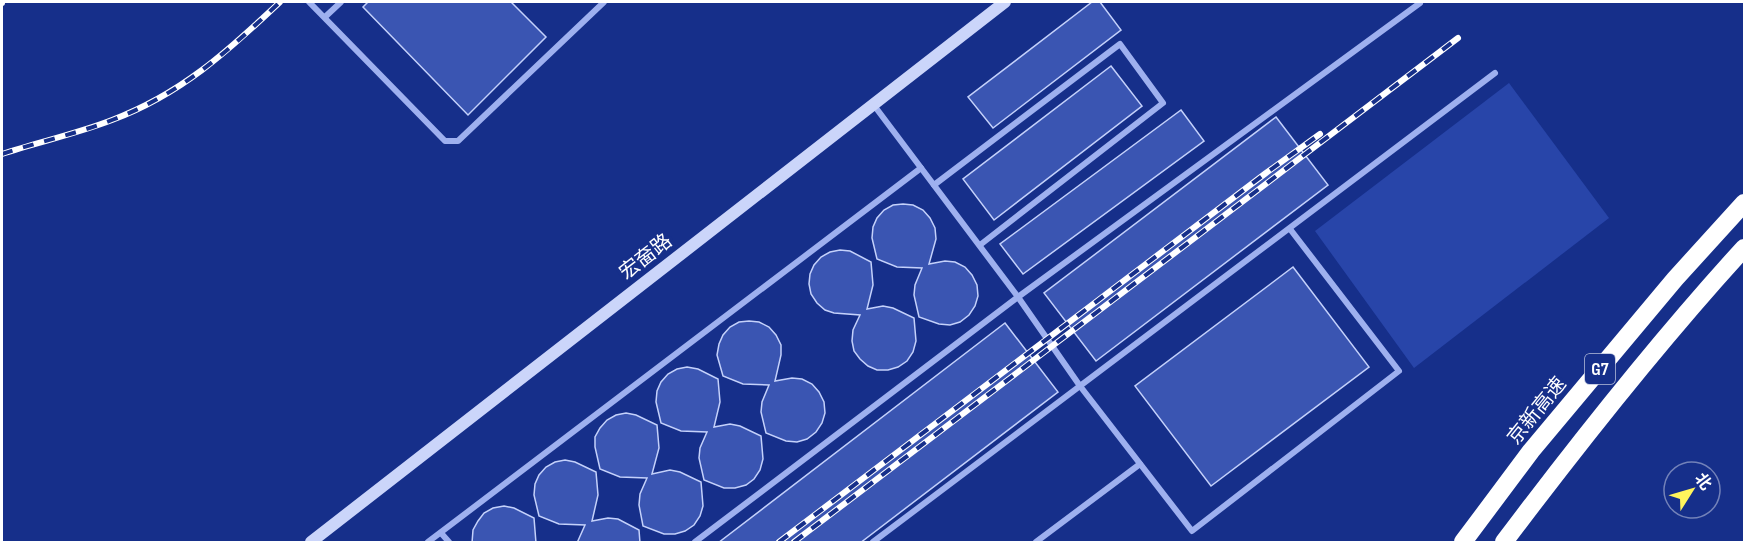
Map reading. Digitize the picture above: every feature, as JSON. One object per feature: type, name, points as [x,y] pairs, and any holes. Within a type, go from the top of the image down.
[{"type":"highway","name":"京新高速","points":[[1463,543],[1539,442],[1675,279],[1744,203]]},
{"type":"highway","name":"G7","points":[[1504,543],[1558,470],[1677,324],[1744,248]]},
{"type":"street","points":[[309,2],[446,141],[458,141],[604,2]]},
{"type":"street","points":[[325,17],[341,2]]},
{"type":"street","name":"宏奤路","points":[[311,543],[1005,2]]},
{"type":"street","points":[[695,543],[1018,297],[1420,3]]},
{"type":"street","points":[[934,185],[1120,44],[1163,103],[980,245]]},
{"type":"street","points":[[873,543],[1495,73]]},
{"type":"street","points":[[873,104],[980,245],[1080,386],[1192,531],[1399,371],[1290,229]]},
{"type":"street","points":[[428,543],[921,168]]},
{"type":"street","points":[[1036,543],[1140,464]]},
{"type":"street","points":[[441,533],[448,543]]},
{"type":"shaded area","points":[[1509,83],[1609,218],[1414,368],[1315,231]]},
{"type":"building","points":[[368,2],[511,2],[546,37],[468,115],[363,7]]},
{"type":"building","points":[[1092,2],[1100,2],[1121,30],[993,128],[968,97]]},
{"type":"building","points":[[1111,66],[1142,106],[994,220],[963,179]]},
{"type":"building","points":[[1181,110],[1204,141],[1023,274],[1000,244]]},
{"type":"building","points":[[1276,117],[1328,185],[1096,361],[1044,293]]},
{"type":"building","points":[[893,205],[913,205],[923,210],[935,228],[936,239],[929,264],[955,262],[965,267],[977,285],[978,296],[975,306],[960,322],[950,325],[939,324],[919,317],[914,295],[915,285],[922,268],[897,267],[877,259],[872,238],[877,218]]},
{"type":"building","points":[[840,250],[850,251],[871,262],[873,285],[867,309],[883,306],[914,318],[916,341],[913,352],[907,361],[898,367],[877,370],[868,366],[854,351],[852,341],[853,330],[860,315],[825,310],[811,294],[810,274],[814,265],[821,257]]},
{"type":"building","points":[[1293,267],[1369,367],[1211,486],[1135,386]]},
{"type":"building","points":[[739,322],[759,322],[769,327],[781,345],[775,381],[802,379],[812,384],[824,402],[825,413],[822,423],[807,439],[797,442],[786,441],[766,433],[761,412],[762,402],[769,385],[743,384],[723,376],[717,355],[723,335]]},
{"type":"building","points":[[1005,323],[1058,392],[860,543],[718,543]]},
{"type":"building","points":[[687,367],[698,369],[718,379],[720,402],[714,427],[730,424],[761,436],[763,459],[760,470],[746,485],[724,488],[704,480],[699,458],[700,448],[707,432],[681,431],[661,423],[656,402],[661,382],[668,374]]},
{"type":"building","points":[[626,413],[657,425],[659,448],[652,474],[670,470],[701,482],[703,506],[700,516],[694,525],[685,531],[664,534],[643,526],[639,505],[640,494],[647,478],[620,477],[600,469],[595,437],[607,420]]},
{"type":"building","points":[[565,460],[596,472],[598,495],[592,521],[618,519],[639,530],[640,543],[577,543],[585,525],[559,524],[539,516],[534,495],[539,475],[546,467]]},
{"type":"building","points":[[504,506],[514,508],[534,518],[536,543],[472,543],[473,530],[484,513]]},
{"type":"railway","points":[[2,154],[98,125],[137,110],[160,98],[202,70],[280,2]]},
{"type":"railway","points":[[794,542],[1458,38]]},
{"type":"railway","points":[[779,542],[1320,134]]}]
